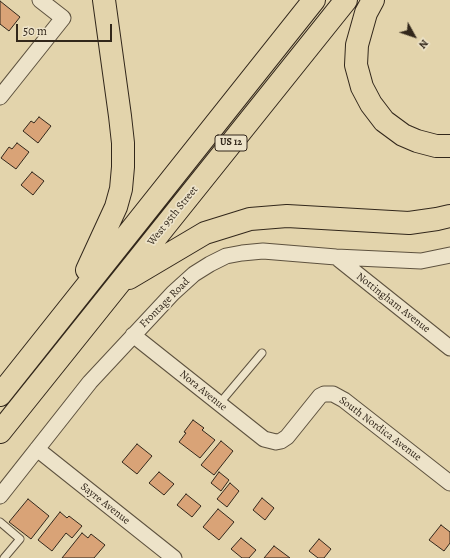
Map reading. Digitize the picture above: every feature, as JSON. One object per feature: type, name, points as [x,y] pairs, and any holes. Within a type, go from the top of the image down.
[{"type":"main road","points":[[64,313],[92,261],[109,225],[116,208],[122,182],[123,143],[104,0]]},
{"type":"main road","name":"US 12","points":[[0,395],[314,0]]},
{"type":"main road","name":"West 95th Street","points":[[0,432],[346,0]]},
{"type":"main road","points":[[373,0],[366,13],[357,45],[356,65],[362,87],[371,104],[384,121],[403,134],[417,141],[436,146],[450,146]]},
{"type":"main road","points":[[117,285],[205,233],[250,219],[287,216],[409,223],[450,216]]},
{"type":"street","points":[[0,97],[62,18],[40,0]]},
{"type":"street","name":"Frontage Road","points":[[0,496],[90,382],[173,293],[194,274],[210,264],[226,256],[263,251],[336,257],[421,261],[450,255]]},
{"type":"street","name":"Nottingham Avenue","points":[[336,257],[450,348]]},
{"type":"street","name":"Nora Avenue","points":[[133,335],[264,439],[276,442]]},
{"type":"street","name":"South Nordica Avenue","points":[[276,442],[287,437],[320,396],[324,394],[333,394],[344,400],[448,476]]},
{"type":"street","name":"Sayre Avenue","points":[[36,449],[174,558]]},
{"type":"lane","points":[[219,404],[262,353]]},
{"type":"lane","points":[[0,522],[20,539],[4,558]]},
{"type":"building","points":[[0,1],[20,17],[9,31],[0,24]]},
{"type":"building","points":[[39,117],[51,126],[38,143],[23,131],[31,121],[34,123]]},
{"type":"building","points":[[17,143],[29,152],[16,169],[1,158],[9,147],[12,149]]},
{"type":"building","points":[[32,172],[44,181],[33,195],[21,185]]},
{"type":"building","points":[[193,420],[204,428],[202,430],[215,440],[200,458],[179,442]]},
{"type":"building","points":[[221,441],[233,451],[214,475],[201,465]]},
{"type":"building","points":[[137,444],[152,456],[137,474],[122,462]]},
{"type":"building","points":[[159,472],[174,484],[164,495],[149,483]]},
{"type":"building","points":[[219,472],[229,480],[221,491],[211,483]]},
{"type":"building","points":[[230,483],[239,491],[227,507],[217,499]]},
{"type":"building","points":[[186,494],[201,506],[192,517],[177,505]]},
{"type":"building","points":[[262,498],[274,508],[265,520],[253,510]]},
{"type":"building","points":[[28,499],[49,516],[31,539],[9,522]]},
{"type":"building","points":[[218,509],[234,522],[219,540],[203,527]]},
{"type":"building","points":[[60,512],[67,518],[69,516],[82,526],[72,538],[66,533],[52,551],[38,540]]},
{"type":"building","points":[[441,525],[450,532],[450,543],[444,551],[429,540]]},
{"type":"building","points":[[82,533],[88,538],[91,534],[105,545],[94,558],[62,558]]},
{"type":"building","points":[[241,538],[256,550],[249,558],[242,558],[231,549]]},
{"type":"building","points":[[319,539],[331,549],[324,558],[318,558],[309,551]]},
{"type":"building","points":[[274,546],[290,558],[264,558]]}]
